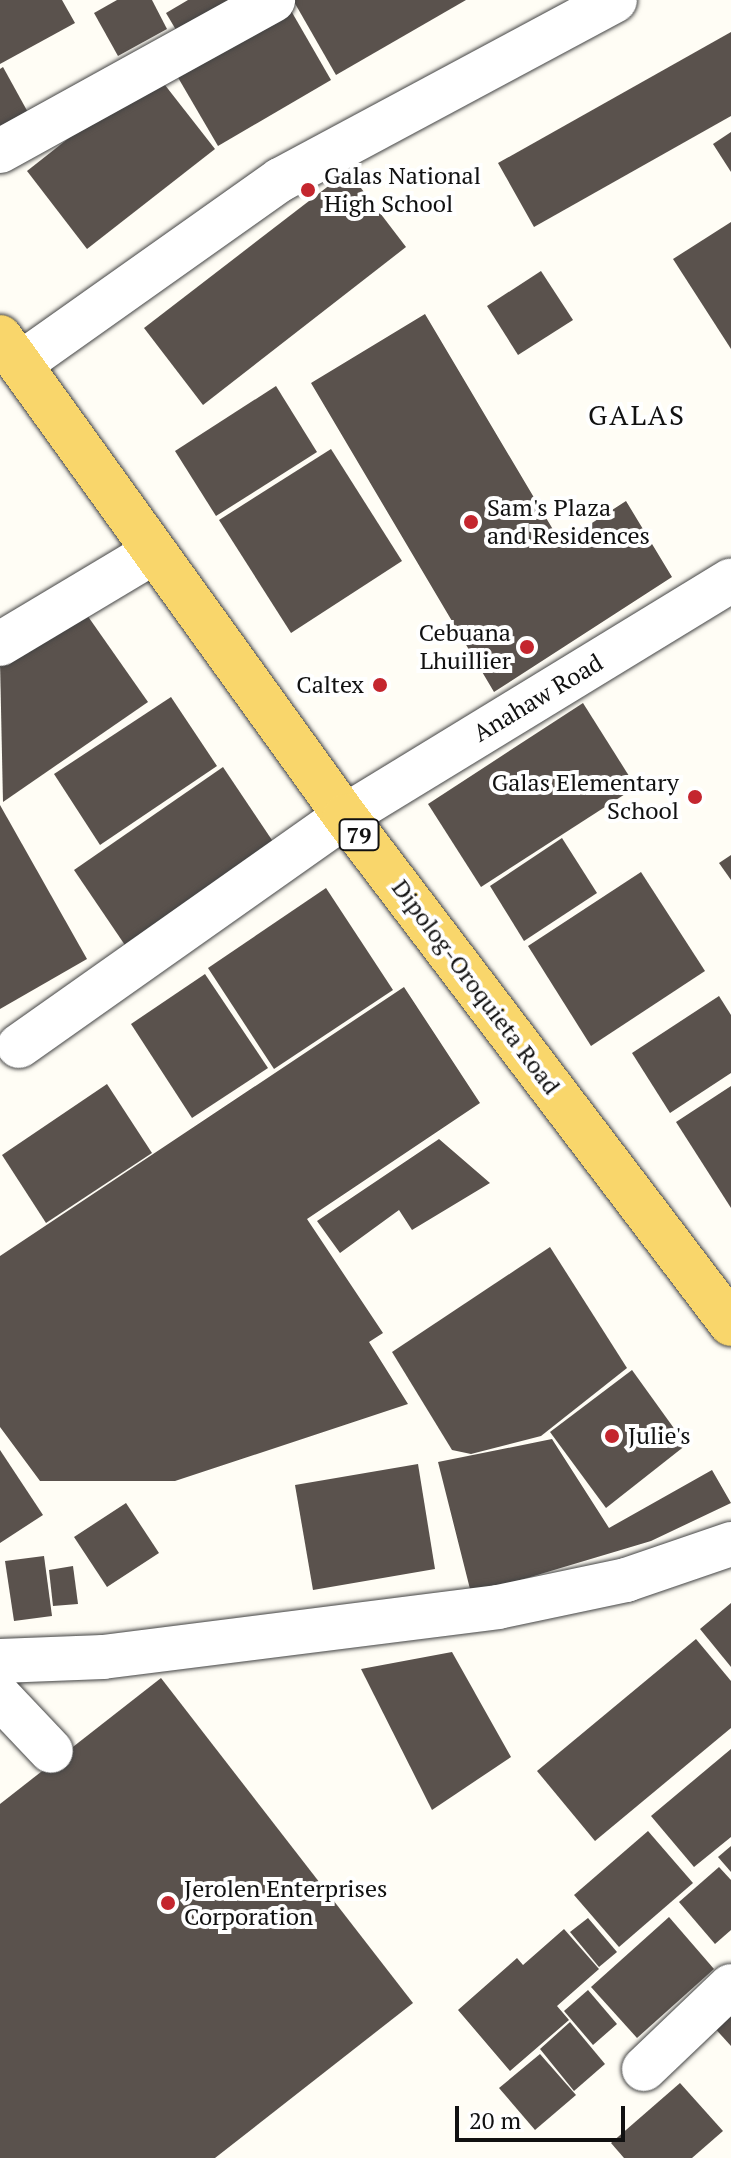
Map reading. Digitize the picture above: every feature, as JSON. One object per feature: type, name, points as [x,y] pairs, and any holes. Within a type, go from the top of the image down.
[{"type":"main road","name":"Dipolog-Oroquieta Road","points":[[10,350],[345,816],[731,1324]]},
{"type":"street","points":[[0,151],[273,0]]},
{"type":"street","points":[[10,350],[280,180],[615,0]]},
{"type":"street","points":[[0,644],[154,552]]},
{"type":"street","name":"Anahaw Road","points":[[19,1046],[345,816],[731,580]]},
{"type":"street","points":[[0,1661],[103,1657],[498,1607],[626,1580],[731,1544]]},
{"type":"street","points":[[0,1697],[51,1751]]},
{"type":"street","points":[[644,2069],[731,1986]]},
{"type":"building","points":[[0,0],[62,0],[75,23],[0,64]]},
{"type":"building","points":[[117,0],[152,0],[167,29],[118,56],[94,13]]},
{"type":"building","points":[[188,0],[240,0],[182,40],[166,13]]},
{"type":"building","points":[[293,0],[466,0],[336,75]]},
{"type":"building","points":[[286,2],[331,80],[218,146],[173,69]]},
{"type":"building","points":[[731,32],[731,116],[534,227],[498,163]]},
{"type":"building","points":[[3,67],[30,116],[0,133],[0,69]]},
{"type":"building","points":[[154,71],[215,149],[87,249],[27,171]]},
{"type":"building","points":[[731,132],[731,172],[713,144]]},
{"type":"building","points":[[348,171],[406,247],[203,405],[144,328]]},
{"type":"building","points":[[731,222],[731,349],[673,259]]},
{"type":"building","points":[[541,271],[573,320],[518,355],[487,306]]},
{"type":"building","name":"Sam's Plaza and Residences","points":[[425,314],[561,543],[626,501],[672,577],[494,692],[311,383]]},
{"type":"building","points":[[276,386],[317,452],[216,516],[175,451]]},
{"type":"building","points":[[331,449],[402,561],[291,633],[219,520]]},
{"type":"building","points":[[80,605],[148,702],[3,802],[0,661]]},
{"type":"building","points":[[171,697],[217,766],[100,845],[54,774]]},
{"type":"building","points":[[583,703],[636,787],[481,887],[428,804]]},
{"type":"building","points":[[223,767],[280,852],[131,954],[74,870]]},
{"type":"building","points":[[0,805],[87,959],[0,1009]]},
{"type":"building","points":[[562,838],[597,893],[524,941],[490,886]]},
{"type":"building","points":[[731,855],[731,880],[719,863]]},
{"type":"building","points":[[641,872],[705,971],[591,1046],[528,946]]},
{"type":"building","points":[[326,888],[393,990],[274,1069],[208,968]]},
{"type":"building","points":[[205,974],[268,1068],[192,1118],[131,1024]]},
{"type":"building","points":[[404,987],[480,1103],[307,1219],[383,1333],[369,1342],[408,1404],[175,1481],[40,1481],[0,1427],[0,1256]]},
{"type":"building","points":[[719,996],[731,1015],[731,1073],[670,1113],[632,1053]]},
{"type":"building","points":[[107,1084],[152,1153],[46,1223],[2,1155]]},
{"type":"building","points":[[731,1086],[731,1208],[676,1122]]},
{"type":"building","points":[[439,1139],[490,1183],[412,1230],[399,1210],[340,1253],[317,1221]]},
{"type":"building","points":[[550,1247],[627,1368],[541,1436],[471,1454],[452,1450],[392,1352]]},
{"type":"building","points":[[632,1370],[686,1445],[606,1508],[550,1432]]},
{"type":"building","points":[[552,1439],[609,1528],[712,1470],[731,1503],[651,1541],[504,1585],[470,1589],[438,1462]]},
{"type":"building","points":[[0,1450],[43,1515],[0,1543]]},
{"type":"building","points":[[418,1464],[435,1569],[313,1590],[295,1485]]},
{"type":"building","points":[[126,1503],[159,1553],[107,1587],[74,1537]]},
{"type":"building","points":[[44,1556],[52,1616],[14,1621],[5,1561]]},
{"type":"building","points":[[73,1566],[78,1604],[53,1606],[49,1570]]},
{"type":"building","points":[[731,1603],[731,1667],[700,1629]]},
{"type":"building","points":[[696,1639],[731,1681],[731,1728],[595,1841],[537,1771]]},
{"type":"building","points":[[452,1652],[511,1757],[432,1810],[361,1669]]},
{"type":"building","name":"Jerolen Enterprises Corporation","points":[[161,1678],[413,2003],[215,2158],[0,2158],[0,1804]]},
{"type":"building","points":[[731,1749],[731,1837],[694,1867],[651,1816]]},
{"type":"building","points":[[648,1831],[693,1883],[619,1947],[574,1895]]},
{"type":"building","points":[[731,1846],[731,1872],[718,1857]]},
{"type":"building","points":[[719,1867],[731,1880],[731,1930],[715,1944],[679,1902]]},
{"type":"building","points":[[669,1917],[714,1969],[637,2038],[591,1987]]},
{"type":"building","points":[[588,1918],[617,1952],[599,1967],[570,1932]]},
{"type":"building","points":[[564,1929],[599,1969],[557,2006],[569,2020],[510,2071],[458,2010],[517,1958],[523,1965]]},
{"type":"building","points":[[588,1990],[617,2024],[593,2045],[564,2011]]},
{"type":"building","points":[[731,2006],[731,2046],[711,2024]]},
{"type":"building","points":[[570,2022],[605,2064],[574,2091],[540,2049]]},
{"type":"building","points":[[540,2054],[576,2095],[535,2130],[499,2088]]},
{"type":"building","points":[[680,2083],[723,2131],[692,2158],[624,2158],[611,2143]]},
{"type":"place","name":"Galas National High School","points":[[308,190]]},
{"type":"place","name":"Sam's Plaza and Residences","points":[[471,522]]},
{"type":"place","name":"Cebuana Lhuillier","points":[[527,647]]},
{"type":"place","name":"Caltex","points":[[380,685]]},
{"type":"place","name":"Galas Elementary School","points":[[695,797]]},
{"type":"place","name":"Julie's","points":[[612,1436]]},
{"type":"place","name":"Jerolen Enterprises Corporation","points":[[168,1903]]},
{"type":"district","name":"GALAS","points":[[637,415]]}]
